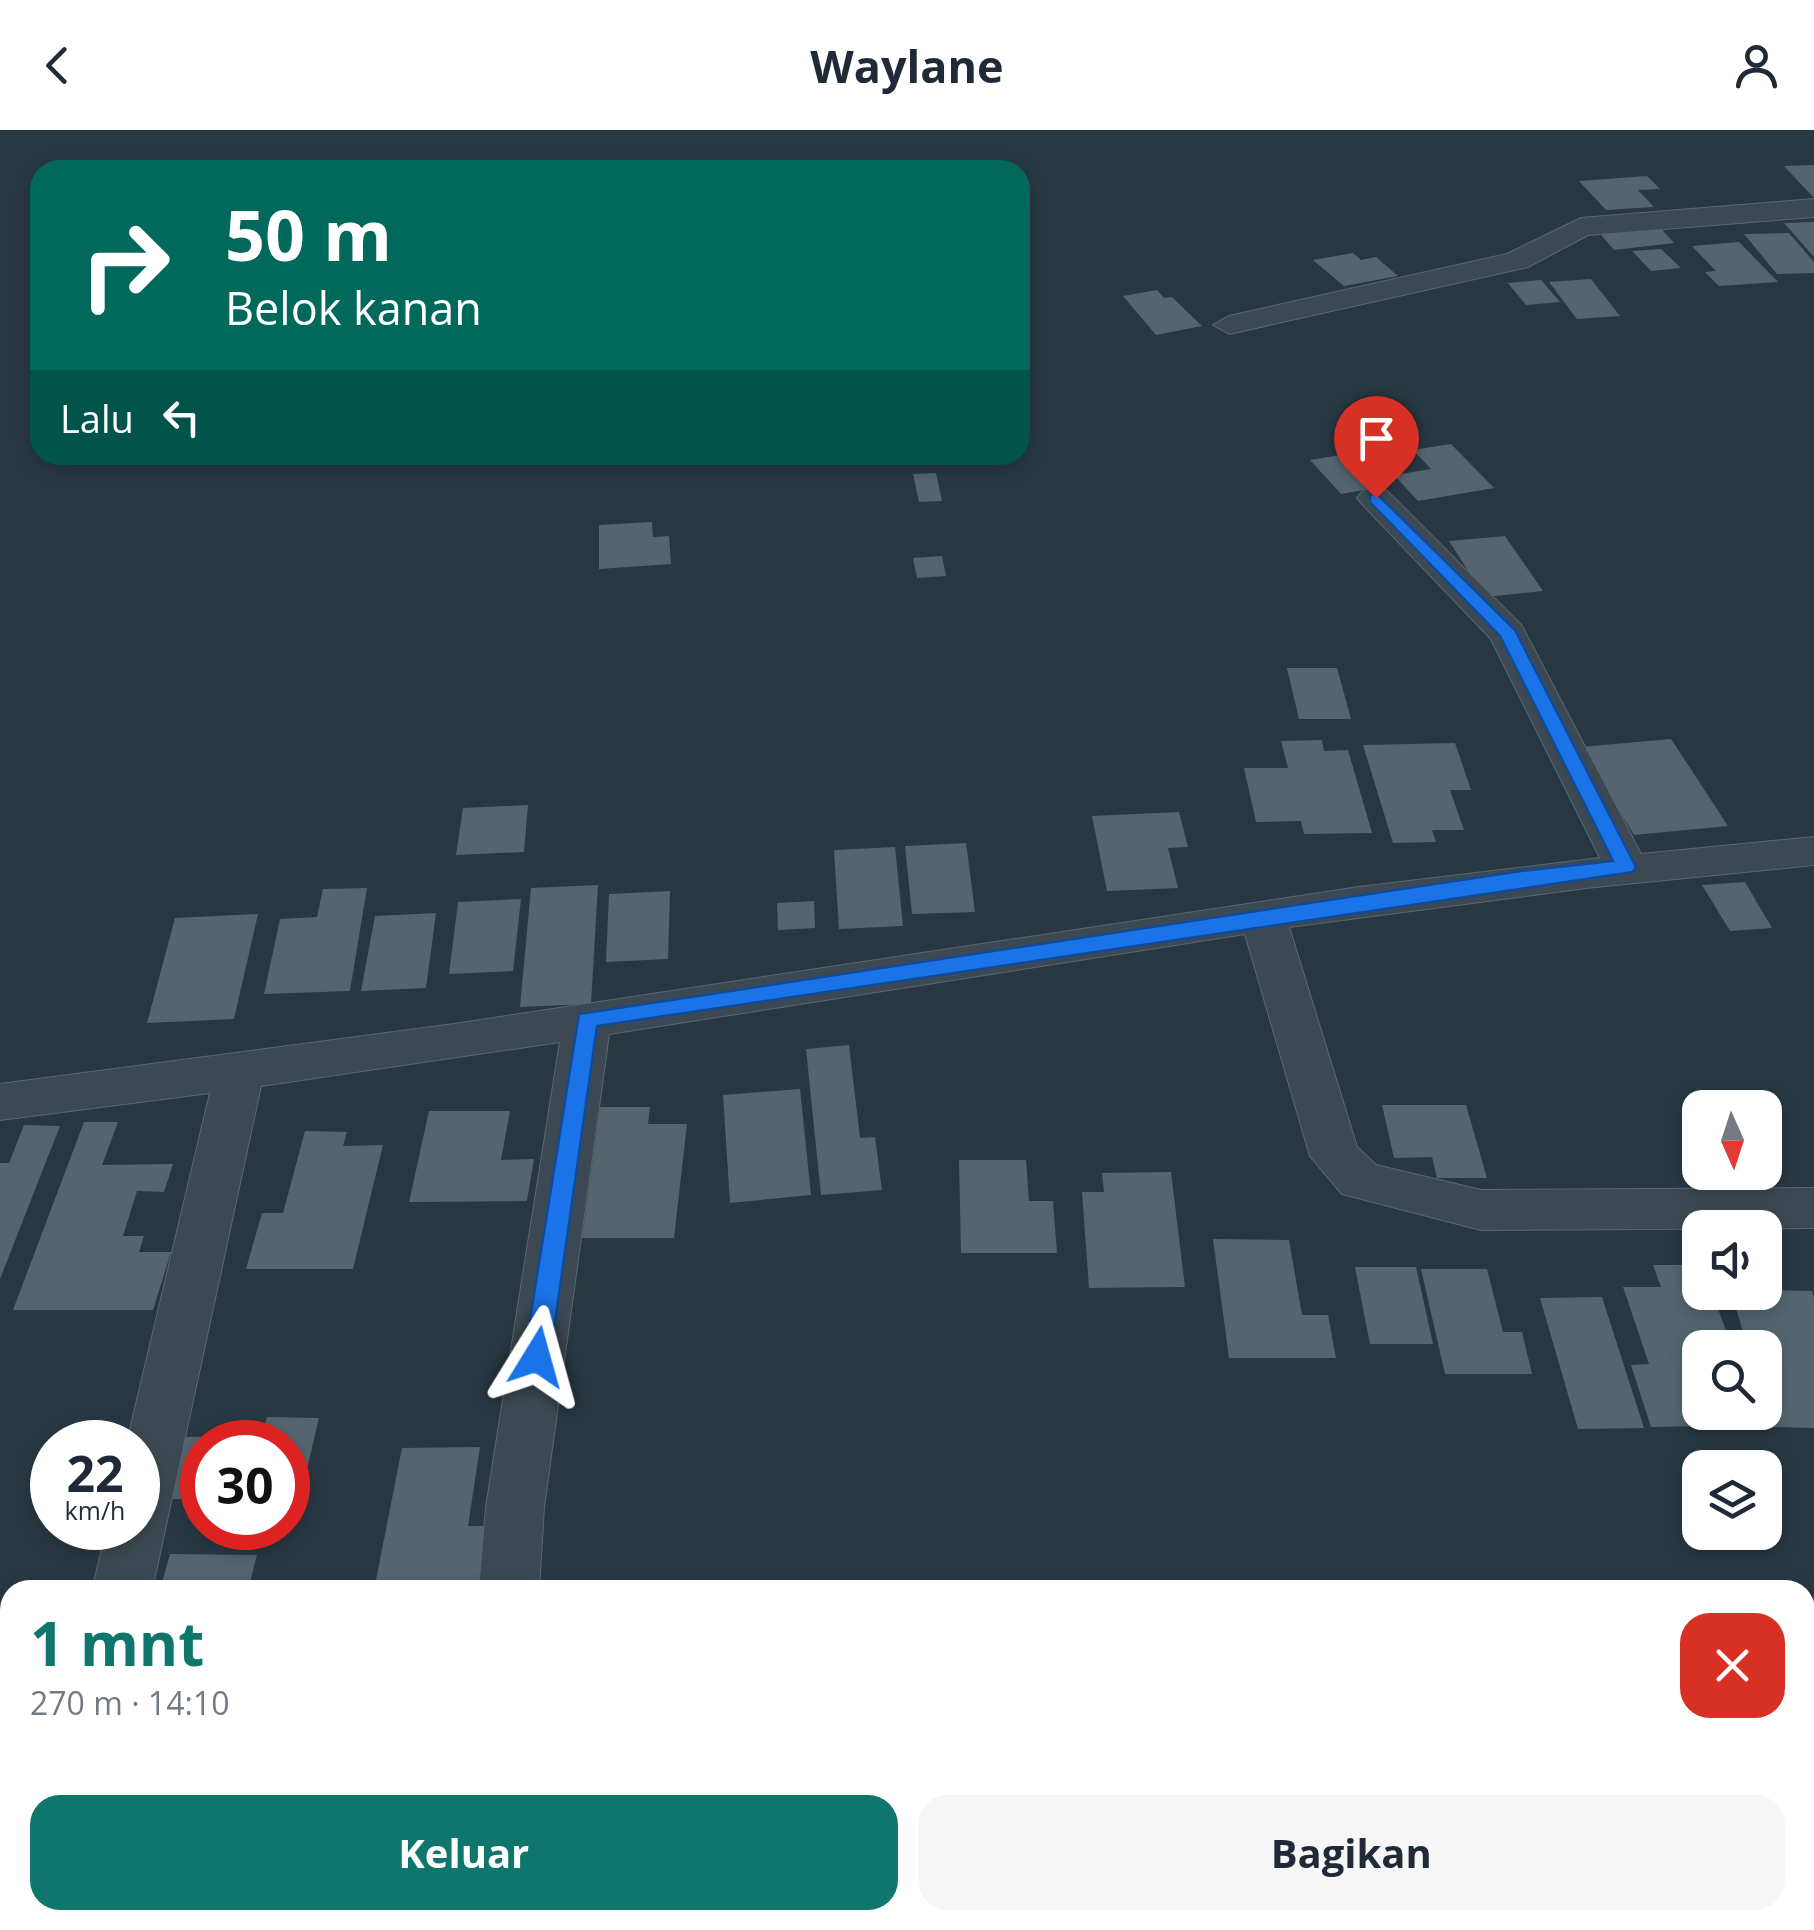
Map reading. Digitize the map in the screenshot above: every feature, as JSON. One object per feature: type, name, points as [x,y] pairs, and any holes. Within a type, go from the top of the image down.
[{"type":"street","points":[[1229,325],[1517,261],[1581,227],[1814,208]]},
{"type":"street","points":[[1376,498],[1508,634],[1626,867]]},
{"type":"street","points":[[0,1102],[239,1076],[1263,917],[1626,867],[1814,851]]},
{"type":"street","points":[[1263,917],[1335,1156],[1360,1180],[1482,1210],[1814,1208]]},
{"type":"street","points":[[509,1580],[515,1507],[587,1020]]},
{"type":"street","points":[[160,1424],[239,1076]]},
{"type":"street","points":[[124,1580],[131,1550]]},
{"type":"building","points":[[1814,165],[1814,198],[1784,166]]},
{"type":"building","points":[[1647,176],[1660,189],[1638,190],[1654,207],[1606,210],[1579,181]]},
{"type":"building","points":[[1814,222],[1814,257],[1784,223]]},
{"type":"building","points":[[1658,225],[1674,243],[1614,250],[1596,229]]},
{"type":"building","points":[[1789,233],[1814,262],[1814,273],[1777,274],[1744,234]]},
{"type":"building","points":[[1739,242],[1778,282],[1719,286],[1705,272],[1716,271],[1692,246]]},
{"type":"building","points":[[1661,249],[1681,268],[1651,271],[1632,251]]},
{"type":"building","points":[[1353,253],[1361,260],[1376,257],[1398,276],[1344,286],[1313,260]]},
{"type":"building","points":[[1591,279],[1620,316],[1577,319],[1549,282]]},
{"type":"building","points":[[1541,280],[1560,302],[1526,305],[1508,283]]},
{"type":"building","points":[[1157,290],[1164,298],[1172,297],[1202,326],[1156,335],[1123,296]]},
{"type":"building","points":[[1451,444],[1494,488],[1418,501],[1394,475],[1431,469],[1413,450]]},
{"type":"building","points":[[1341,455],[1374,488],[1341,494],[1310,460]]},
{"type":"building","points":[[936,473],[942,501],[919,502],[913,474]]},
{"type":"building","points":[[652,522],[653,537],[669,536],[671,564],[599,569],[599,525]]},
{"type":"building","points":[[1505,536],[1543,591],[1485,597],[1449,541]]},
{"type":"building","points":[[942,556],[946,576],[917,578],[913,558]]},
{"type":"building","points":[[1287,668],[1337,668],[1351,719],[1299,719]]},
{"type":"building","points":[[1671,739],[1728,826],[1634,835],[1581,747]]},
{"type":"building","points":[[1322,740],[1324,751],[1348,750],[1372,833],[1304,834],[1301,821],[1256,822],[1244,768],[1288,768],[1281,741]]},
{"type":"building","points":[[1455,743],[1471,790],[1450,790],[1464,830],[1432,830],[1436,842],[1393,843],[1363,745]]},
{"type":"building","points":[[528,805],[524,852],[456,855],[463,808]]},
{"type":"building","points":[[1179,812],[1188,847],[1168,848],[1178,888],[1107,891],[1092,816]]},
{"type":"building","points":[[966,843],[975,912],[912,914],[905,846]]},
{"type":"building","points":[[895,847],[903,926],[839,929],[834,850]]},
{"type":"building","points":[[1745,882],[1772,928],[1730,931],[1702,885]]},
{"type":"building","points":[[598,885],[591,1004],[520,1007],[531,888]]},
{"type":"building","points":[[367,888],[350,991],[264,994],[280,919],[317,917],[323,889]]},
{"type":"building","points":[[670,891],[668,959],[606,962],[609,894]]},
{"type":"building","points":[[521,899],[513,971],[449,974],[458,902]]},
{"type":"building","points":[[814,901],[815,928],[778,930],[777,903]]},
{"type":"building","points":[[436,913],[426,988],[361,991],[375,916]]},
{"type":"building","points":[[258,914],[234,1019],[147,1023],[175,918]]},
{"type":"building","points":[[849,1045],[860,1138],[875,1137],[882,1190],[821,1195],[806,1049]]},
{"type":"building","points":[[800,1089],[811,1195],[730,1203],[723,1095]]},
{"type":"building","points":[[1382,1105],[1466,1105],[1487,1178],[1437,1178],[1432,1157],[1394,1158]]},
{"type":"building","points":[[600,1107],[650,1107],[648,1124],[687,1124],[674,1238],[582,1238]]},
{"type":"building","points":[[429,1111],[510,1111],[501,1160],[534,1159],[527,1201],[409,1202]]},
{"type":"building","points":[[84,1122],[118,1122],[102,1165],[173,1164],[164,1192],[137,1191],[123,1236],[144,1236],[139,1252],[171,1252],[153,1310],[13,1310]]},
{"type":"building","points":[[24,1125],[60,1126],[0,1279],[0,1163],[9,1163]]},
{"type":"building","points":[[305,1131],[347,1132],[343,1146],[383,1145],[353,1269],[246,1269],[262,1213],[283,1213]]},
{"type":"building","points":[[959,1160],[1026,1160],[1029,1201],[1053,1201],[1057,1253],[961,1253]]},
{"type":"building","points":[[1171,1172],[1185,1287],[1089,1288],[1082,1192],[1104,1192],[1102,1173]]},
{"type":"building","points":[[1213,1239],[1289,1240],[1302,1315],[1328,1315],[1336,1358],[1229,1358]]},
{"type":"building","points":[[1653,1265],[1682,1265],[1682,1310],[1718,1310],[1726,1330],[1682,1330],[1682,1426],[1651,1427],[1631,1365],[1649,1364],[1623,1287],[1661,1287]]},
{"type":"building","points":[[1355,1267],[1416,1267],[1433,1344],[1370,1344]]},
{"type":"building","points":[[1421,1269],[1487,1269],[1503,1332],[1522,1332],[1532,1374],[1445,1374]]},
{"type":"building","points":[[1782,1290],[1812,1291],[1814,1428],[1782,1427],[1782,1330],[1743,1330],[1736,1310],[1782,1310]]},
{"type":"building","points":[[1602,1297],[1644,1428],[1578,1429],[1540,1298]]},
{"type":"building","points":[[319,1418],[310,1456],[310,1420],[266,1420]]},
{"type":"building","points":[[480,1447],[468,1526],[487,1526],[479,1580],[376,1580],[402,1448]]},
{"type":"building","points":[[180,1454],[180,1499],[167,1499]]},
{"type":"building","points":[[170,1554],[257,1555],[251,1580],[163,1580]]},
{"type":"route","points":[[537,1357],[587,1020],[1521,878],[1626,867],[1508,634],[1376,498]]}]
